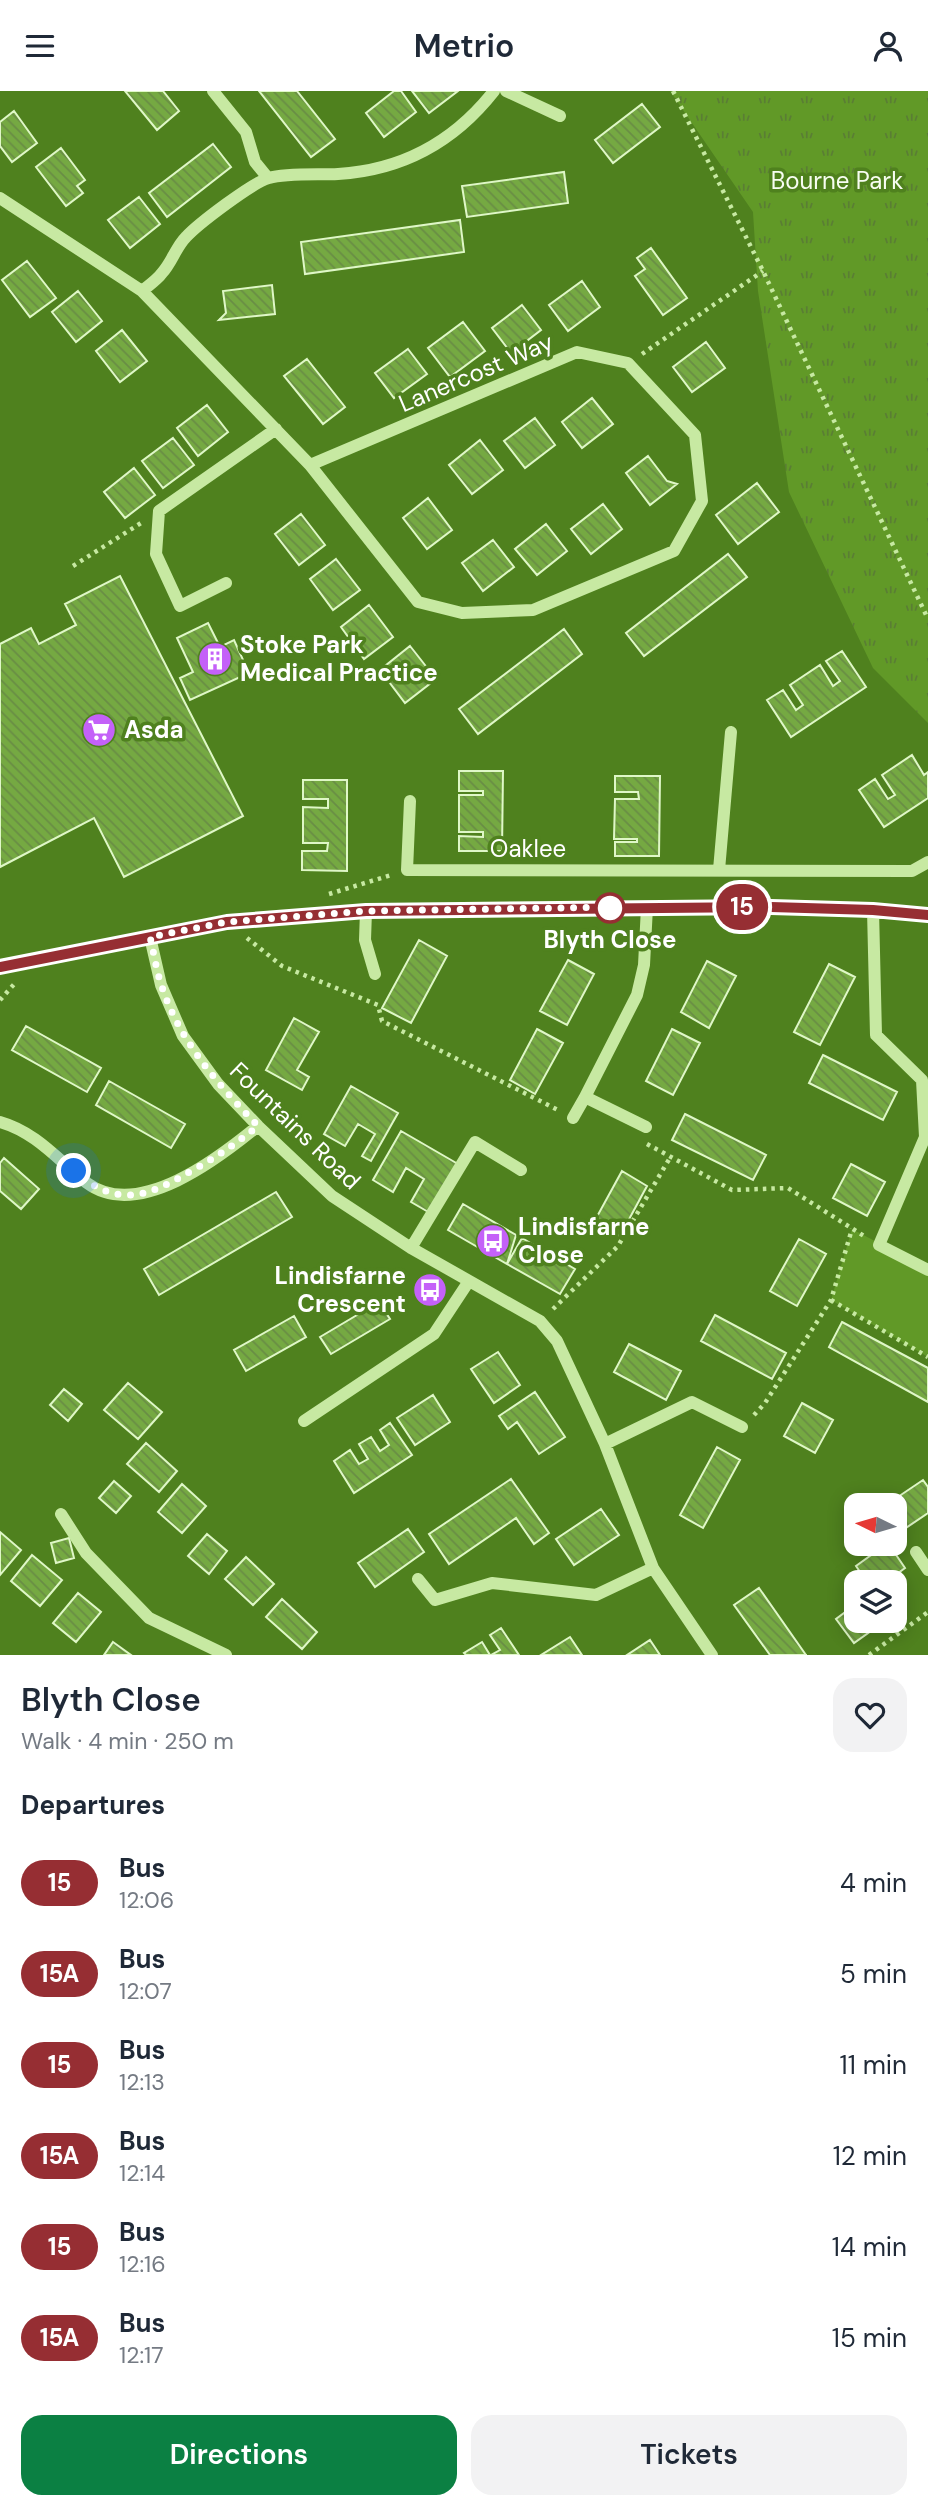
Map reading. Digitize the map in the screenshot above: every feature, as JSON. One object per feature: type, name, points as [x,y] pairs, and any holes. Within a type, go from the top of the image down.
[{"type":"street","points":[[213,91],[246,132],[255,162],[268,178]]},
{"type":"street","points":[[142,291],[163,272],[184,238],[219,209],[268,178],[366,171],[408,160],[446,138],[478,112],[494,91]]},
{"type":"street","points":[[506,91],[560,116]]},
{"type":"street","points":[[0,198],[142,291],[310,465],[418,602],[462,613],[533,610],[674,551],[702,501],[695,435],[628,363]]},
{"type":"street","name":"Lanercost Way","points":[[310,465],[576,352],[628,363]]},
{"type":"street","points":[[226,583],[180,606],[156,554],[159,511],[276,429]]},
{"type":"street","points":[[719,870],[731,732]]},
{"type":"street","name":"Oaklee","points":[[410,801],[407,870],[912,871],[928,862]]},
{"type":"street","points":[[573,1118],[637,995],[644,965],[647,907]]},
{"type":"street","points":[[0,967],[227,922],[366,911],[647,907],[873,910],[928,915]]},
{"type":"street","points":[[873,910],[876,1035],[922,1080],[925,1137],[879,1245],[928,1270]]},
{"type":"street","points":[[366,911],[365,940],[374,974]]},
{"type":"street","name":"Fountains Road","points":[[150,937],[161,985],[183,1036],[218,1084],[258,1126],[332,1196],[411,1248],[540,1321],[557,1341],[605,1444],[653,1568],[712,1655]]},
{"type":"street","points":[[585,1097],[646,1126]]},
{"type":"street","points":[[0,1122],[29,1134],[102,1191],[128,1196],[156,1191],[169,1185],[229,1150],[258,1126]]},
{"type":"street","points":[[411,1248],[475,1142],[521,1170]]},
{"type":"street","points":[[304,1421],[434,1333],[469,1281]]},
{"type":"street","points":[[605,1444],[692,1402],[742,1427]]},
{"type":"street","points":[[61,1514],[86,1553],[149,1618],[226,1655]]},
{"type":"street","points":[[916,1552],[928,1570]]},
{"type":"street","points":[[418,1579],[435,1600],[492,1583],[596,1595],[653,1568]]},
{"type":"path","points":[[673,91],[763,271],[928,619]]},
{"type":"path","points":[[628,363],[763,271]]},
{"type":"path","points":[[73,566],[159,511]]},
{"type":"path","points":[[227,922],[282,966],[378,1005],[382,1021],[573,1118]]},
{"type":"path","points":[[646,1144],[732,1190],[788,1188],[879,1245]]},
{"type":"path","points":[[540,1321],[618,1245],[671,1156]]},
{"type":"path","points":[[742,1427],[765,1403],[831,1300],[852,1229]]},
{"type":"path","points":[[831,1300],[928,1357]]},
{"type":"path","points":[[869,1655],[928,1612]]},
{"type":"green space","name":"Bourne Park","points":[[670,91],[928,91],[928,723],[873,668],[789,492],[758,291],[753,212]]},
{"type":"green space","points":[[852,1229],[928,1269],[928,1357],[831,1300]]},
{"type":"building","points":[[125,91],[163,91],[179,111],[157,130]]},
{"type":"building","points":[[259,91],[297,91],[335,139],[311,157]]},
{"type":"building","points":[[394,91],[401,91],[416,112],[384,137],[366,113]]},
{"type":"building","points":[[412,91],[458,91],[429,113]]},
{"type":"building","points":[[642,104],[660,127],[613,163],[595,140]]},
{"type":"building","points":[[14,111],[37,143],[12,162],[0,146],[0,122]]},
{"type":"building","points":[[213,144],[231,167],[167,217],[149,193]]},
{"type":"building","points":[[61,148],[85,180],[77,186],[83,193],[66,206],[36,167]]},
{"type":"building","points":[[564,172],[568,203],[467,217],[462,186]]},
{"type":"building","points":[[139,197],[160,224],[130,248],[108,220]]},
{"type":"building","points":[[460,220],[464,252],[305,274],[301,242]]},
{"type":"building","points":[[651,248],[687,298],[663,315],[635,276],[645,269],[637,258]]},
{"type":"building","points":[[27,261],[56,298],[30,317],[2,280]]},
{"type":"building","points":[[582,281],[600,307],[568,331],[549,305]]},
{"type":"building","points":[[272,285],[275,314],[219,320],[226,313],[223,291]]},
{"type":"building","points":[[78,291],[102,321],[76,342],[52,312]]},
{"type":"building","points":[[522,305],[541,330],[511,353],[492,328]]},
{"type":"building","points":[[463,322],[485,351],[450,377],[428,348]]},
{"type":"building","points":[[122,330],[147,361],[120,382],[96,351]]},
{"type":"building","points":[[706,342],[725,368],[692,392],[673,367]]},
{"type":"building","points":[[408,349],[427,374],[394,398],[375,373]]},
{"type":"building","points":[[307,359],[345,407],[323,424],[284,376]]},
{"type":"building","points":[[592,398],[613,424],[582,448],[562,422]]},
{"type":"building","points":[[207,405],[228,432],[198,456],[177,428]]},
{"type":"building","points":[[535,418],[555,445],[525,468],[504,441]]},
{"type":"building","points":[[173,438],[194,465],[163,488],[142,461]]},
{"type":"building","points":[[480,440],[503,470],[472,494],[449,465]]},
{"type":"building","points":[[648,456],[667,481],[677,484],[650,505],[626,473]]},
{"type":"building","points":[[134,468],[155,495],[125,518],[104,492]]},
{"type":"building","points":[[757,483],[779,512],[738,544],[716,515]]},
{"type":"building","points":[[428,498],[452,530],[427,549],[403,518]]},
{"type":"building","points":[[603,504],[622,529],[591,554],[571,529]]},
{"type":"building","points":[[301,514],[325,545],[299,565],[275,534]]},
{"type":"building","points":[[546,524],[567,551],[537,575],[515,549]]},
{"type":"building","points":[[493,540],[514,567],[483,591],[462,563]]},
{"type":"building","points":[[728,554],[747,577],[644,656],[626,633]]},
{"type":"building","points":[[336,559],[360,590],[333,610],[310,579]]},
{"type":"building","name":"Asda","points":[[120,576],[243,816],[124,877],[94,818],[0,867],[0,644],[31,628],[39,644],[76,625],[65,604]]},
{"type":"building","points":[[369,605],[393,637],[364,659],[341,627]]},
{"type":"building","name":"Stoke Park Medical Practice","points":[[208,623],[220,647],[234,640],[249,673],[190,700],[180,678],[193,672],[177,638]]},
{"type":"building","points":[[564,629],[582,654],[478,734],[459,709]]},
{"type":"building","points":[[410,646],[436,679],[405,703],[380,670]]},
{"type":"building","points":[[842,651],[866,687],[791,737],[767,700],[783,690],[796,710],[803,705],[790,685],[820,665],[833,686],[840,681],[826,661]]},
{"type":"building","points":[[912,755],[924,775],[928,772],[928,798],[884,827],[859,790],[875,779],[888,799],[895,795],[882,775]]},
{"type":"building","points":[[459,771],[503,771],[502,851],[459,851],[459,836],[483,837],[483,832],[459,832],[459,795],[483,795],[483,791],[459,791]]},
{"type":"building","points":[[615,776],[660,776],[659,856],[615,856],[615,842],[637,842],[637,839],[614,839],[615,799],[639,799],[638,792],[615,792]]},
{"type":"building","points":[[303,780],[347,780],[347,871],[302,870],[302,851],[327,851],[328,843],[303,843],[303,807],[328,808],[328,799],[303,799]]},
{"type":"building","points":[[419,940],[447,956],[411,1023],[382,1008]]},
{"type":"building","points":[[568,960],[594,974],[567,1025],[540,1011]]},
{"type":"building","points":[[707,961],[736,976],[709,1028],[681,1012]]},
{"type":"building","points":[[829,964],[855,977],[820,1045],[794,1032]]},
{"type":"building","points":[[294,1018],[319,1032],[297,1070],[309,1077],[302,1090],[266,1070]]},
{"type":"building","points":[[26,1026],[101,1068],[87,1092],[12,1050]]},
{"type":"building","points":[[537,1029],[563,1043],[535,1094],[510,1080]]},
{"type":"building","points":[[672,1029],[700,1043],[673,1095],[646,1081]]},
{"type":"building","points":[[823,1055],[897,1092],[883,1120],[809,1083]]},
{"type":"building","points":[[109,1081],[185,1124],[171,1148],[96,1105]]},
{"type":"building","points":[[351,1086],[398,1113],[371,1161],[362,1156],[375,1134],[358,1124],[345,1146],[324,1134]]},
{"type":"building","points":[[685,1114],[766,1155],[753,1180],[672,1140]]},
{"type":"building","points":[[401,1131],[458,1164],[430,1213],[411,1202],[424,1179],[406,1168],[393,1192],[373,1180]]},
{"type":"building","points":[[4,1158],[39,1189],[21,1209],[0,1191],[0,1163]]},
{"type":"building","points":[[851,1164],[885,1182],[867,1216],[833,1198]]},
{"type":"building","points":[[622,1171],[647,1186],[620,1236],[594,1222]]},
{"type":"building","points":[[276,1192],[292,1217],[159,1295],[144,1269]]},
{"type":"building","points":[[463,1204],[516,1235],[507,1264],[448,1230]]},
{"type":"building","points":[[522,1238],[575,1269],[560,1294],[507,1264]]},
{"type":"building","points":[[799,1239],[826,1254],[797,1306],[770,1291]]},
{"type":"building","points":[[379,1302],[390,1319],[331,1354],[320,1337]]},
{"type":"building","points":[[715,1315],[786,1353],[772,1379],[701,1341]]},
{"type":"building","points":[[294,1316],[306,1337],[246,1371],[234,1350]]},
{"type":"building","points":[[842,1322],[928,1368],[928,1402],[829,1347]]},
{"type":"building","points":[[629,1344],[681,1371],[666,1400],[614,1372]]},
{"type":"building","points":[[498,1352],[520,1385],[494,1403],[471,1369]]},
{"type":"building","points":[[128,1383],[162,1412],[138,1439],[104,1410]]},
{"type":"building","points":[[64,1389],[82,1404],[68,1421],[50,1405]]},
{"type":"building","points":[[535,1392],[565,1437],[539,1454],[517,1422],[508,1429],[499,1416]]},
{"type":"building","points":[[433,1395],[450,1422],[415,1445],[397,1418]]},
{"type":"building","points":[[802,1403],[833,1420],[815,1453],[784,1436]]},
{"type":"building","points":[[390,1423],[412,1455],[354,1493],[334,1461],[350,1450],[359,1464],[368,1459],[359,1444],[371,1437],[380,1451],[389,1445],[380,1430]]},
{"type":"building","points":[[146,1443],[177,1471],[159,1492],[127,1464]]},
{"type":"building","points":[[717,1447],[740,1460],[703,1528],[680,1515]]},
{"type":"building","points":[[511,1479],[549,1533],[534,1544],[516,1518],[449,1564],[429,1534]]},
{"type":"building","points":[[923,1480],[928,1487],[928,1513],[907,1527],[907,1493],[904,1493]]},
{"type":"building","points":[[114,1481],[131,1496],[116,1513],[99,1498]]},
{"type":"building","points":[[182,1484],[206,1506],[182,1533],[158,1512]]},
{"type":"building","points":[[601,1509],[619,1535],[574,1565],[556,1539]]},
{"type":"building","points":[[408,1529],[424,1552],[375,1587],[358,1563]]},
{"type":"building","points":[[0,1532],[21,1550],[0,1575]]},
{"type":"building","points":[[207,1534],[227,1551],[209,1574],[188,1556]]},
{"type":"building","points":[[69,1538],[74,1558],[56,1563],[51,1543]]},
{"type":"building","points":[[32,1555],[62,1580],[40,1606],[11,1581]]},
{"type":"building","points":[[870,1556],[897,1556],[905,1568],[859,1570],[856,1566]]},
{"type":"building","points":[[246,1557],[274,1584],[253,1605],[225,1579]]},
{"type":"building","points":[[759,1588],[806,1655],[770,1655],[734,1605]]},
{"type":"building","points":[[78,1593],[101,1612],[76,1642],[53,1623]]},
{"type":"building","points":[[282,1599],[317,1632],[302,1649],[266,1617]]},
{"type":"building","points":[[844,1613],[844,1630],[836,1619]]},
{"type":"building","points":[[501,1628],[519,1655],[491,1655],[500,1650],[490,1635]]},
{"type":"building","points":[[846,1633],[868,1633],[854,1643]]},
{"type":"building","points":[[570,1637],[582,1655],[541,1655]]},
{"type":"building","points":[[650,1640],[660,1655],[627,1655]]},
{"type":"building","points":[[113,1642],[131,1655],[104,1655]]},
{"type":"building","points":[[482,1642],[490,1655],[464,1653]]},
{"type":"bus line","name":"15","points":[[0,967],[227,922],[366,911],[771,907],[873,910],[928,915]]},
{"type":"place","name":"Stoke Park Medical Practice","points":[[215,659]]},
{"type":"place","name":"Asda","points":[[99,730]]},
{"type":"place","name":"Blyth Close","points":[[610,908]]},
{"type":"place","name":"Lindisfarne Close","points":[[493,1241]]},
{"type":"place","name":"Lindisfarne Crescent","points":[[430,1290]]},
{"type":"route","points":[[74,1171],[102,1191],[128,1196],[142,1195],[169,1185],[229,1150],[258,1126],[218,1084],[183,1036],[161,985],[150,937],[227,922],[366,911],[621,907],[610,908]]}]
